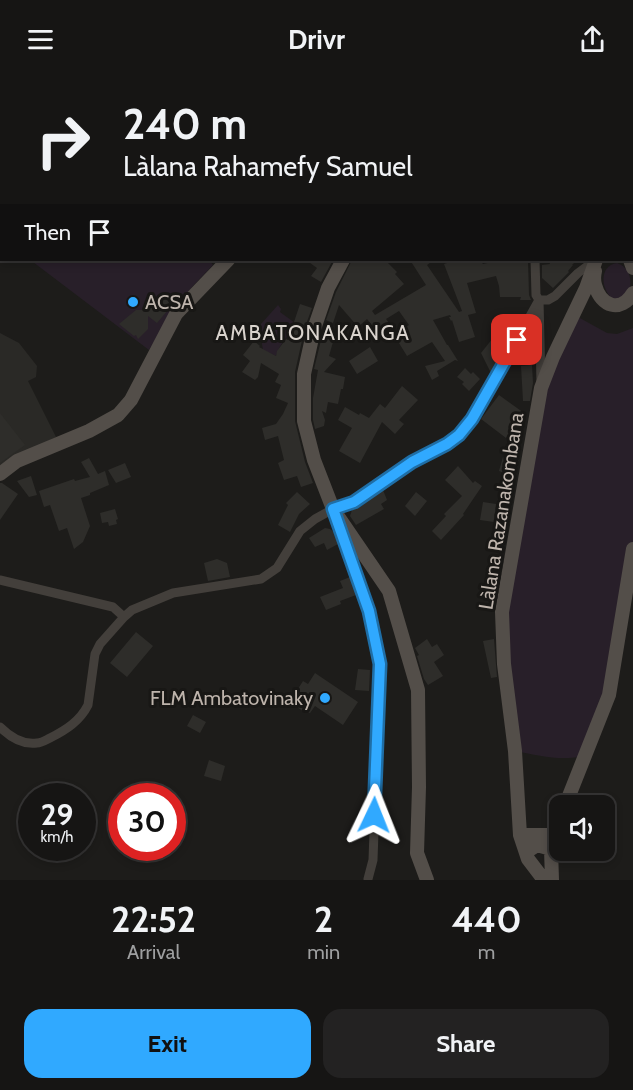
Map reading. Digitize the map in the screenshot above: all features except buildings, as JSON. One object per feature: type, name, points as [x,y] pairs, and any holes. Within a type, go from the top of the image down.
[{"type":"main road","points":[[0,474],[17,461],[89,431],[118,415],[131,400],[176,314],[227,261]]},
{"type":"main road","points":[[342,261],[328,288],[314,329],[304,374],[304,421],[314,460],[333,509],[389,591],[418,690],[417,853],[427,880]]},
{"type":"main road","points":[[595,261],[595,286],[606,302],[612,306],[618,306],[626,302],[633,293]]},
{"type":"main road","name":"Làlana Razanakombana","points":[[544,880],[528,859],[520,835],[515,751],[504,664],[502,612],[541,388],[586,288],[595,261]]},
{"type":"main road","points":[[569,795],[609,695],[633,549]]},
{"type":"main road","points":[[520,835],[549,835]]},
{"type":"main road","points":[[526,852],[537,845],[549,848]]},
{"type":"main road","points":[[551,861],[552,880]]},
{"type":"street","points":[[535,261],[536,295],[539,300],[541,388]]},
{"type":"street","points":[[539,300],[549,300],[555,296],[594,261]]},
{"type":"street","points":[[0,727],[8,735],[22,742],[39,744],[69,727],[77,721],[88,705],[95,654],[100,644],[132,610],[173,593],[261,579],[277,568],[300,531],[315,519],[333,509],[354,502],[412,462],[447,444],[459,435],[472,419],[539,300]]},
{"type":"street","points":[[333,509],[369,611],[380,664],[373,860],[368,880]]},
{"type":"street","points":[[0,580],[113,607],[124,617]]},
{"type":"shaded area","name":"ACSA","points":[[210,261],[213,265],[192,287],[169,317],[149,350],[33,262]]},
{"type":"shaded area","points":[[617,263],[628,272],[630,285],[628,294],[614,300],[606,291],[604,274],[611,265]]},
{"type":"shaded area","points":[[278,305],[280,312],[295,323],[276,356],[263,350],[261,338],[252,334]]},
{"type":"shaded area","points":[[578,317],[607,333],[617,334],[633,328],[633,544],[610,688],[585,756],[558,758],[515,751],[502,612],[541,388]]},
{"type":"shaded area","points":[[0,333],[19,343],[37,366],[36,377],[28,381],[56,437],[13,459],[0,469]]},
{"type":"place","name":"ACSA","points":[[133,302]]},
{"type":"place","name":"FLM Ambatovinaky","points":[[325,698]]},
{"type":"district","name":"AMBATONAKANGA","points":[[313,332]]},
{"type":"route","points":[[374,815],[380,664],[369,611],[333,509],[354,502],[412,462],[447,444],[459,435],[472,419],[517,340]]}]
